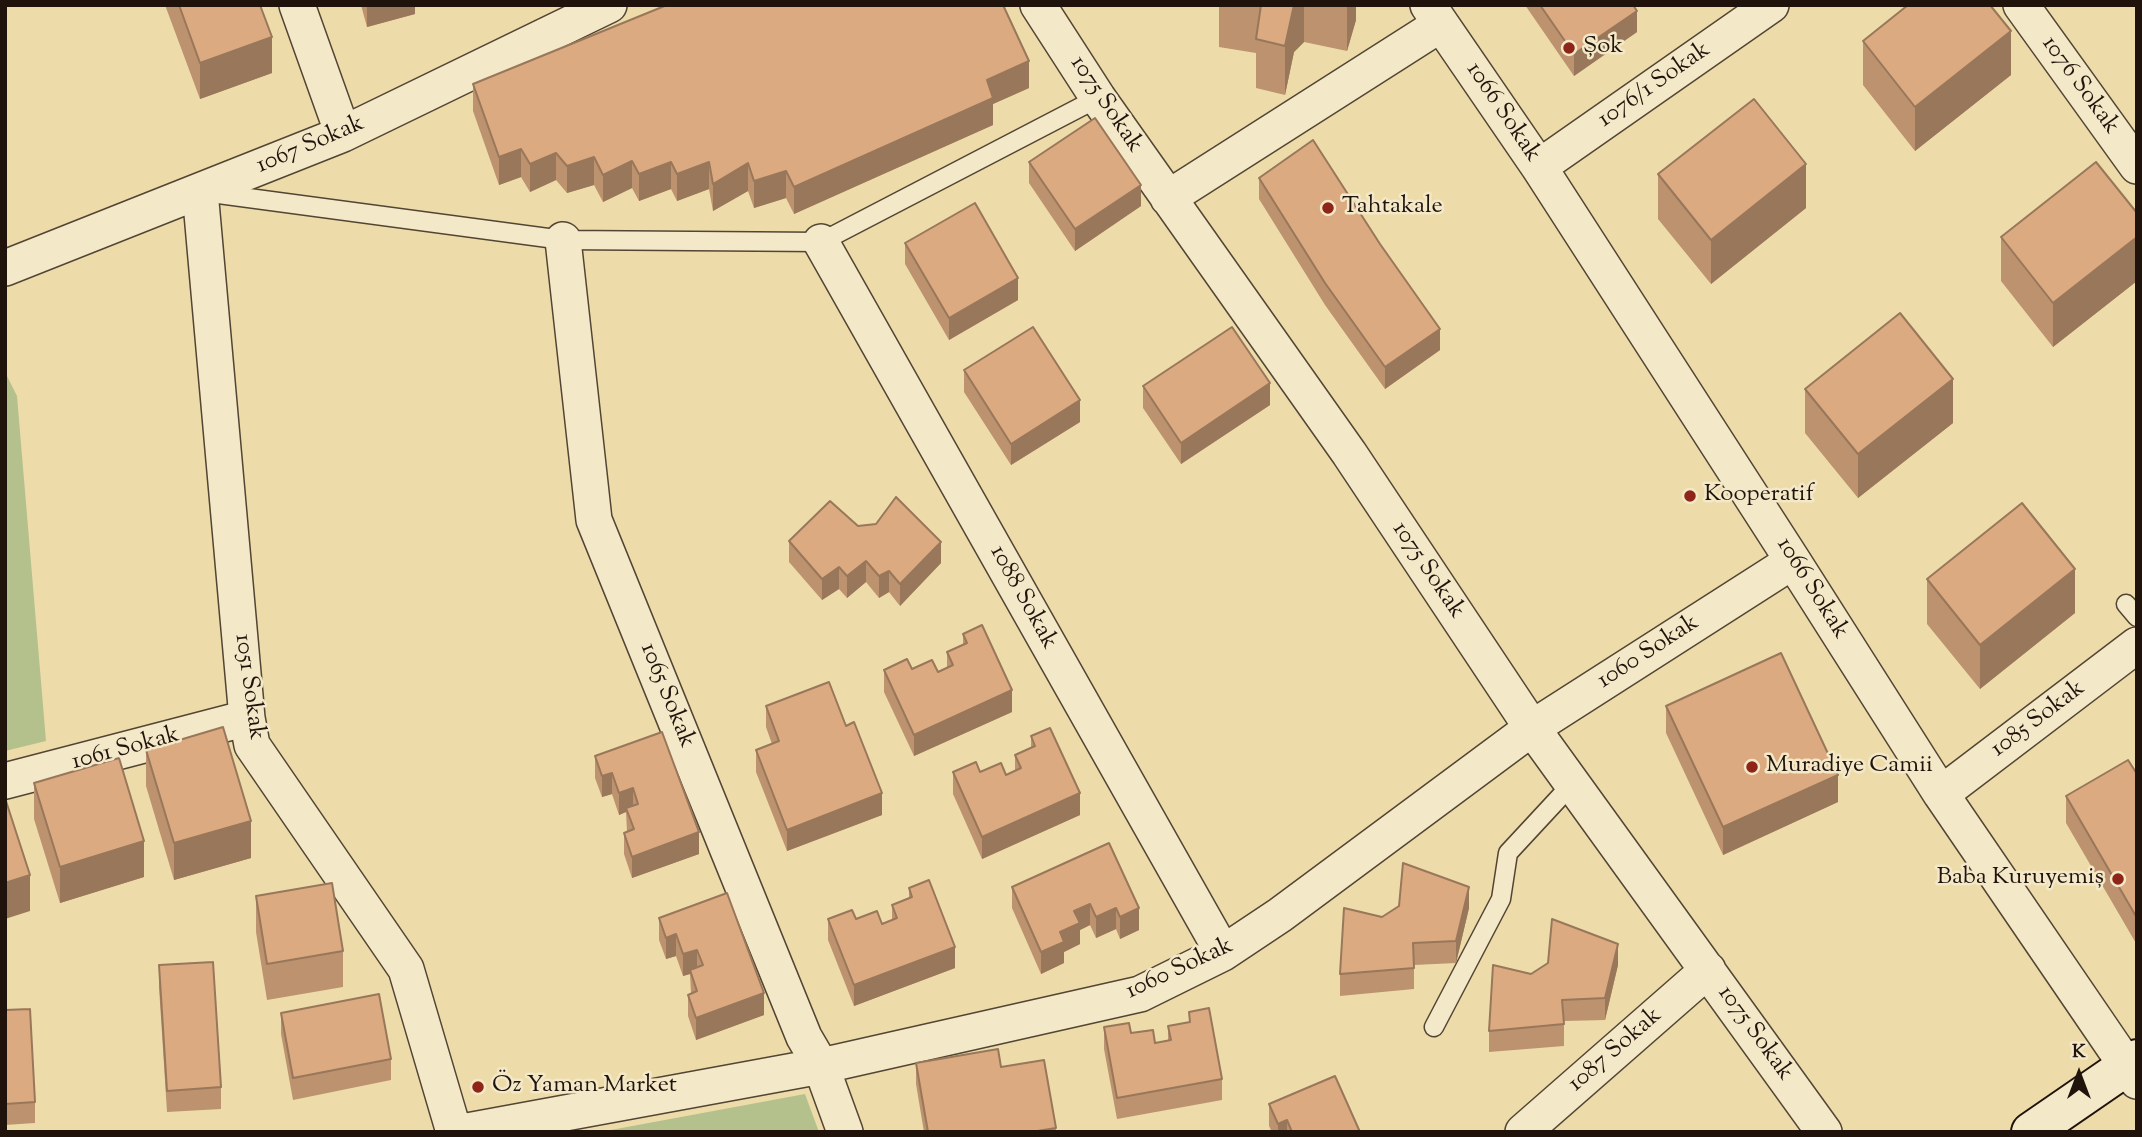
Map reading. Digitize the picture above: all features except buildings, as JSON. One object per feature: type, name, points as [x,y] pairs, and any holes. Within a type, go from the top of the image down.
[{"type":"street","points":[[297,5],[343,134]]},
{"type":"street","name":"1067 Sokak","points":[[5,268],[343,134],[609,5]]},
{"type":"street","name":"1075 Sokak","points":[[1038,5],[1098,98],[1349,453],[1532,728],[1824,1132]]},
{"type":"street","name":"1076/1 Sokak","points":[[1539,167],[1771,5]]},
{"type":"street","name":"1076 Sokak","points":[[2021,5],[2137,166]]},
{"type":"street","points":[[1168,198],[1435,15]]},
{"type":"street","name":"1066 Sokak","points":[[1435,15],[1539,167],[1941,794],[2133,1068]]},
{"type":"street","name":"1051 Sokak","points":[[200,191],[247,718],[252,745],[406,969],[454,1132]]},
{"type":"street","name":"1065 Sokak","points":[[563,240],[594,520],[804,1037],[821,1066],[845,1132]]},
{"type":"street","name":"1088 Sokak","points":[[821,242],[1223,953]]},
{"type":"street","name":"1060 Sokak","points":[[462,1132],[821,1066],[1140,995],[1223,953],[1280,915],[1532,728],[1794,561]]},
{"type":"street","name":"1085 Sokak","points":[[1941,794],[2137,645]]},
{"type":"street","name":"1061 Sokak","points":[[5,781],[247,718]]},
{"type":"street","name":"1087 Sokak","points":[[1523,1132],[1708,970]]},
{"type":"street","points":[[2031,1132],[2133,1068]]},
{"type":"lane","points":[[200,191],[563,240],[821,242],[1098,98]]},
{"type":"lane","points":[[1434,1027],[1501,899],[1508,853],[1572,784]]},
{"type":"green space","points":[[5,372],[17,396],[46,741],[5,751]]},
{"type":"green space","points":[[805,1094],[819,1132],[600,1132]]},
{"type":"place","name":"Şok","points":[[1569,48]]},
{"type":"place","name":"Tahtakale","points":[[1328,208]]},
{"type":"place","name":"Kooperatif","points":[[1690,496]]},
{"type":"place","name":"Muradiye Camii","points":[[1752,767]]},
{"type":"place","name":"Baba Kuruyemiş","points":[[2118,879]]},
{"type":"place","name":"Öz Yaman Market","points":[[478,1087]]}]
